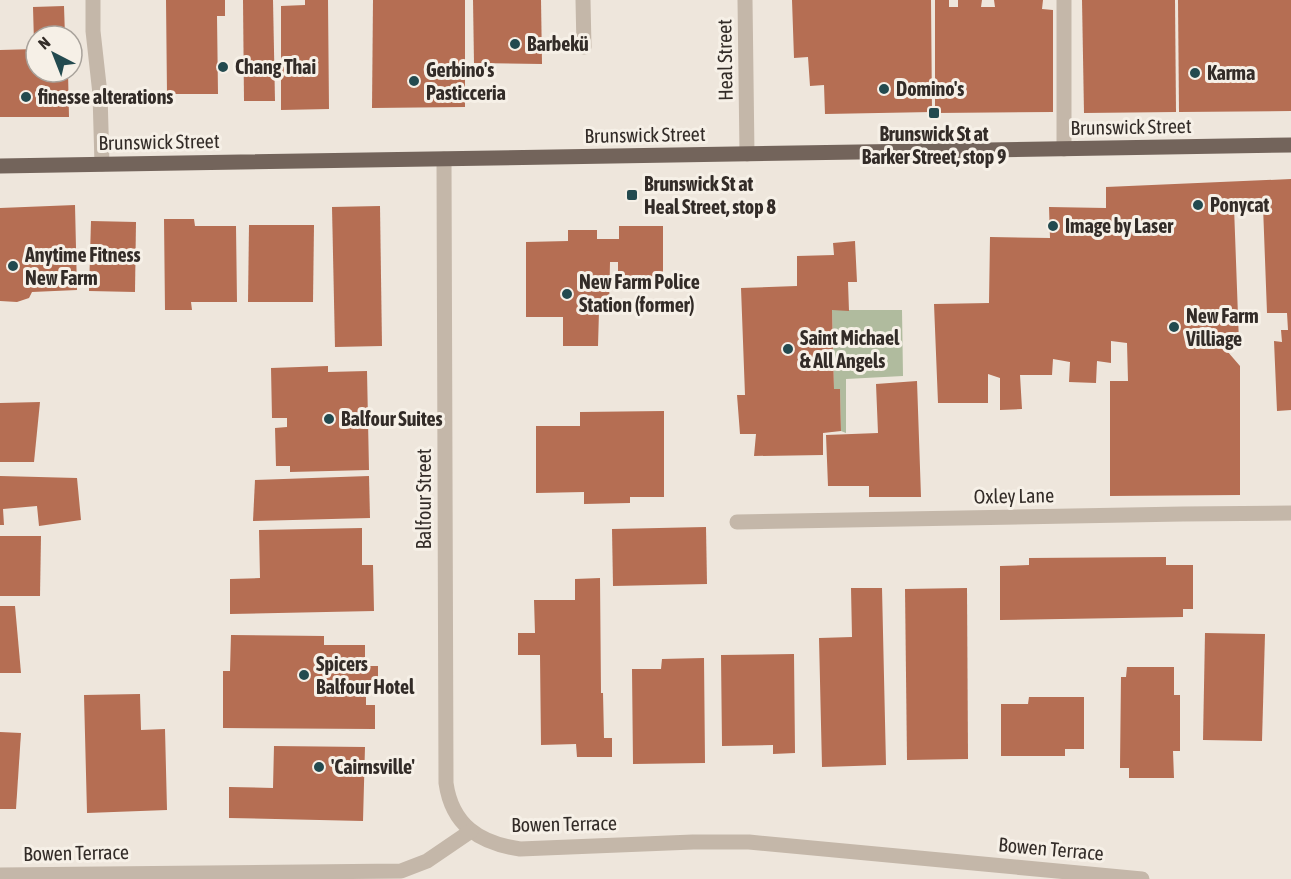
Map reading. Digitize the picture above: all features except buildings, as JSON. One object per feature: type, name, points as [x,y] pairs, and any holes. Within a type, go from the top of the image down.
[{"type":"main road","name":"Brunswick Street","points":[[0,166],[1291,145]]},
{"type":"street","points":[[93,0],[93,31],[100,94],[102,164]]},
{"type":"street","points":[[583,0],[584,47]]},
{"type":"street","name":"Heal Street","points":[[744,0],[747,154]]},
{"type":"street","points":[[1064,0],[1064,149]]},
{"type":"street","name":"Balfour Street","points":[[444,159],[446,783],[456,815],[471,831]]},
{"type":"street","name":"Oxley Lane","points":[[737,522],[1291,513]]},
{"type":"street","name":"Bowen Terrace","points":[[5,876],[401,870],[427,861],[471,831],[495,845],[520,849],[749,842],[1142,879]]},
{"type":"green space","points":[[832,310],[902,310],[903,376],[846,379],[846,433],[841,431],[840,389],[834,389]]},
{"type":"place","name":"Barbekü","points":[[515,44]]},
{"type":"place","name":"Chang Thai","points":[[223,67]]},
{"type":"place","name":"Karma","points":[[1195,73]]},
{"type":"place","name":"Gerbino's Pasticceria","points":[[414,81]]},
{"type":"place","name":"Domino's","points":[[884,89]]},
{"type":"place","name":"finesse alterations","points":[[26,97]]},
{"type":"place","name":"Brunswick St at Barker Street, stop 9","points":[[934,113]]},
{"type":"place","name":"Brunswick St at Heal Street, stop 8","points":[[632,195]]},
{"type":"place","name":"Ponycat","points":[[1198,205]]},
{"type":"place","name":"Image by Laser","points":[[1053,226]]},
{"type":"place","name":"Anytime Fitness New Farm","points":[[13,266]]},
{"type":"place","name":"New Farm Police Station (former)","points":[[567,294]]},
{"type":"place","name":"New Farm Villiage","points":[[1174,327]]},
{"type":"place","name":"Saint Michael & All Angels","points":[[788,349]]},
{"type":"place","name":"Balfour Suites","points":[[329,419]]},
{"type":"place","name":"Spicers Balfour Hotel","points":[[304,675]]},
{"type":"place","name":"'Cairnsville'","points":[[319,767]]}]
